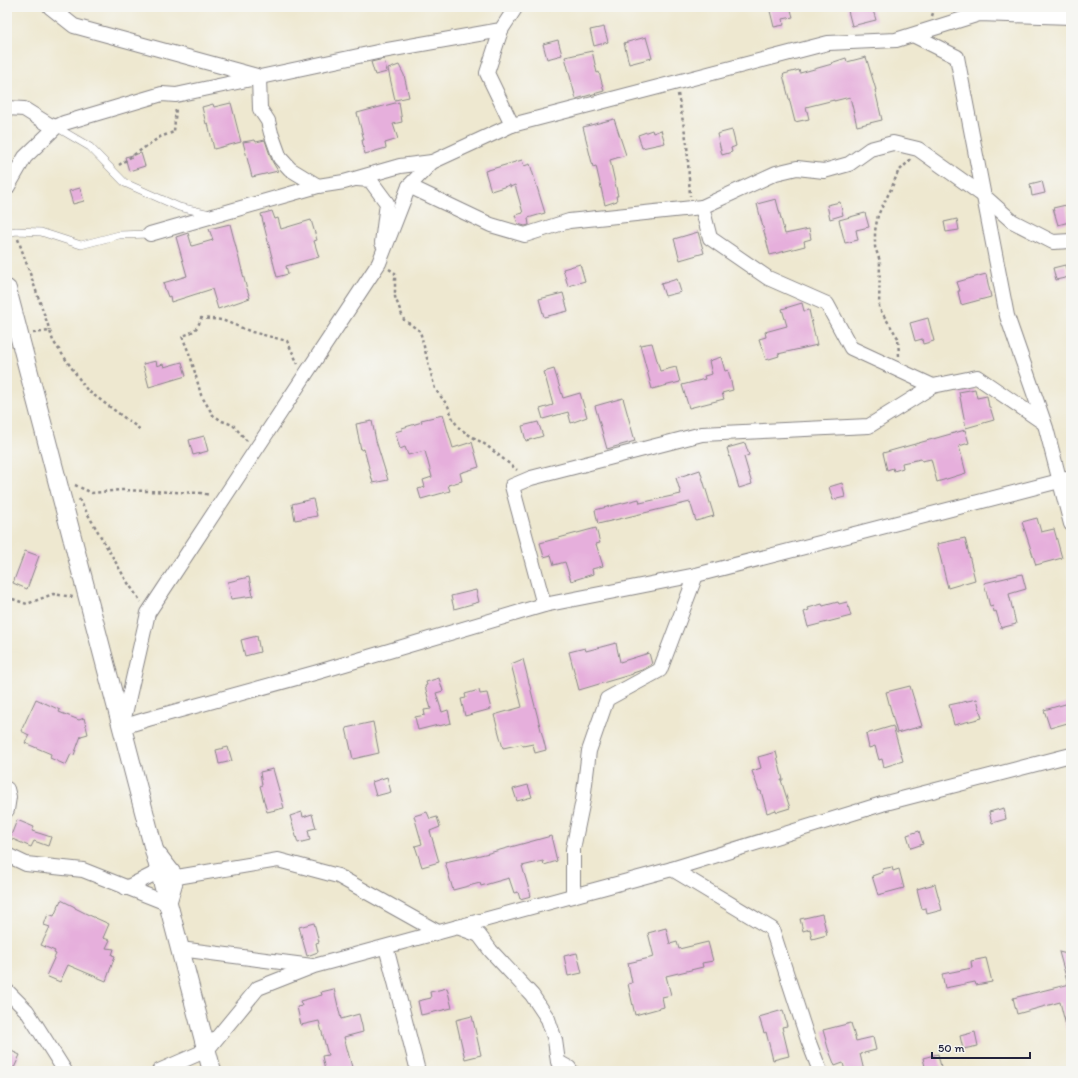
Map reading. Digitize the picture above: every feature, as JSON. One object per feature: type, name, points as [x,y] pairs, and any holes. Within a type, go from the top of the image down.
[{"type":"street","points":[[50,7],[74,26],[259,77]]},
{"type":"street","points":[[512,125],[487,73],[501,30],[516,7]]},
{"type":"street","points":[[150,234],[318,186],[354,179],[400,166],[432,162],[512,125],[828,43],[896,40],[979,14],[1071,17]]},
{"type":"street","points":[[7,188],[25,157],[56,127],[64,123],[162,94],[176,95],[382,52],[501,30]]},
{"type":"street","points":[[913,35],[957,57],[1007,316],[1044,423],[1066,480],[1071,524]]},
{"type":"street","points":[[259,77],[260,109],[268,122],[280,158],[290,168],[318,186]]},
{"type":"street","points":[[7,108],[24,109],[48,124],[56,127]]},
{"type":"street","points":[[410,186],[492,225],[525,235],[569,221],[696,208],[776,173],[797,168],[824,171],[850,164],[870,149],[893,143],[918,149],[984,196],[1012,221],[1053,242],[1071,241]]},
{"type":"street","points":[[122,727],[148,612],[379,263],[410,186],[432,162]]},
{"type":"street","points":[[354,179],[370,180],[387,203],[379,263]]},
{"type":"street","points":[[696,208],[710,238],[768,278],[827,304],[851,348],[933,386]]},
{"type":"street","points":[[7,289],[13,336],[89,600],[212,1071]]},
{"type":"street","points":[[544,605],[512,486],[531,478],[702,434],[869,426],[933,386],[977,377],[1044,423]]},
{"type":"street","points":[[122,727],[318,672],[544,605],[696,575],[1066,480]]},
{"type":"street","points":[[573,896],[573,848],[583,800],[589,751],[607,699],[660,670],[696,575]]},
{"type":"street","points":[[159,1071],[207,1050],[258,988],[314,966],[672,869],[882,804],[1071,755]]},
{"type":"street","points":[[7,788],[9,797],[7,810]]},
{"type":"street","points":[[154,847],[177,877]]},
{"type":"street","points":[[7,855],[26,864],[83,870],[169,904]]},
{"type":"street","points":[[177,877],[278,860],[338,876],[438,932]]},
{"type":"street","points":[[672,869],[772,929],[808,1040],[820,1071]]},
{"type":"street","points":[[126,888],[160,871]]},
{"type":"street","points":[[169,904],[177,877]]},
{"type":"street","points":[[457,928],[479,935],[491,952],[532,995],[548,1019],[555,1040],[558,1062],[569,1068],[571,1071]]},
{"type":"street","points":[[386,947],[418,1071]]},
{"type":"street","points":[[180,949],[314,966]]},
{"type":"street","points":[[7,991],[27,1011],[65,1071]]},
{"type":"lane","points":[[56,127],[90,147],[125,183],[179,207],[216,215]]},
{"type":"lane","points":[[7,233],[41,232],[81,245],[120,235],[150,234]]},
{"type":"path","points":[[675,82],[687,144],[691,185],[696,208]]},
{"type":"path","points":[[112,169],[160,137],[174,132],[176,95]]},
{"type":"path","points":[[898,338],[879,308],[878,292],[880,261],[875,247],[875,231],[878,215],[898,172],[918,149]]},
{"type":"path","points":[[16,232],[53,341],[87,390],[141,430]]},
{"type":"path","points":[[379,263],[395,273],[395,297],[404,320],[420,331],[435,389],[448,406],[455,423],[466,433],[486,445],[510,465],[531,478]]},
{"type":"path","points":[[255,451],[233,425],[222,421],[213,415],[202,395],[191,358],[182,336],[191,333],[200,325],[201,318],[222,320],[252,332],[288,341],[304,377]]},
{"type":"path","points":[[13,336],[50,331]]},
{"type":"path","points":[[77,492],[75,485],[92,493],[121,490],[201,493],[223,499]]},
{"type":"path","points":[[78,499],[126,580],[148,612]]},
{"type":"path","points":[[7,598],[27,604],[53,594],[89,600]]},
{"type":"building","points":[[769,7],[790,7],[793,17],[783,19],[784,25],[774,27]]},
{"type":"building","points":[[847,7],[872,7],[876,20],[852,26]]},
{"type":"building","points":[[604,27],[608,42],[594,46],[590,30]]},
{"type":"building","points":[[646,37],[652,58],[629,64],[624,43]]},
{"type":"building","points":[[558,40],[562,55],[547,59],[543,44]]},
{"type":"building","points":[[592,51],[597,73],[599,72],[604,91],[576,99],[565,57]]},
{"type":"building","points":[[866,57],[876,90],[882,120],[857,126],[850,97],[806,107],[809,119],[795,122],[784,74],[799,70],[800,73],[832,64],[831,63],[846,58],[847,62]]},
{"type":"building","points":[[384,59],[387,72],[375,75],[371,62]]},
{"type":"building","points":[[399,65],[404,75],[409,97],[395,100],[388,69]]},
{"type":"building","points":[[399,102],[402,122],[393,124],[398,139],[385,143],[386,148],[365,154],[362,140],[364,140],[357,113]]},
{"type":"building","points":[[231,103],[241,142],[214,149],[208,123],[206,124],[202,107],[213,104],[214,107]]},
{"type":"building","points":[[614,119],[626,155],[610,160],[618,196],[616,196],[617,201],[605,205],[596,166],[593,167],[583,127]]},
{"type":"building","points":[[652,130],[653,133],[661,130],[665,143],[642,148],[638,135]]},
{"type":"building","points":[[732,130],[736,146],[731,148],[732,152],[722,155],[717,134]]},
{"type":"building","points":[[255,140],[256,142],[265,140],[272,161],[278,171],[252,177],[243,142]]},
{"type":"building","points":[[141,153],[145,166],[129,171],[125,157]]},
{"type":"building","points":[[522,160],[524,166],[530,164],[545,213],[528,218],[529,225],[525,226],[518,224],[515,215],[523,213],[515,185],[510,187],[510,185],[491,191],[485,171]]},
{"type":"building","points":[[1042,181],[1045,193],[1032,196],[1030,184]]},
{"type":"building","points":[[80,188],[84,201],[73,204],[69,191]]},
{"type":"building","points":[[776,199],[785,234],[809,229],[811,239],[804,241],[805,246],[770,255],[757,204]]},
{"type":"building","points":[[840,202],[843,215],[830,219],[827,205]]},
{"type":"building","points":[[1066,205],[1069,222],[1058,225],[1053,208]]},
{"type":"building","points":[[272,211],[275,219],[278,218],[281,229],[311,220],[317,240],[314,241],[319,257],[286,266],[288,274],[277,277],[261,214]]},
{"type":"building","points":[[865,213],[869,227],[856,230],[858,240],[845,243],[839,220]]},
{"type":"building","points":[[957,219],[959,230],[946,232],[944,222]]},
{"type":"building","points":[[230,224],[250,298],[218,309],[212,289],[171,302],[170,296],[168,297],[163,283],[187,276],[176,237],[188,233],[192,246],[213,240],[209,229]]},
{"type":"building","points":[[698,232],[704,253],[680,260],[674,239]]},
{"type":"building","points":[[580,264],[585,281],[568,286],[563,269]]},
{"type":"building","points":[[1065,265],[1069,277],[1056,280],[1053,268]]},
{"type":"building","points":[[986,274],[991,297],[961,305],[958,291],[960,291],[957,282]]},
{"type":"building","points":[[677,279],[681,292],[665,296],[661,284]]},
{"type":"building","points":[[563,293],[568,311],[544,317],[539,299]]},
{"type":"building","points":[[802,303],[804,311],[809,310],[817,345],[778,354],[779,356],[766,360],[759,339],[766,337],[765,332],[787,326],[782,309]]},
{"type":"building","points":[[928,318],[934,341],[923,344],[922,339],[915,341],[910,323]]},
{"type":"building","points":[[652,343],[660,371],[676,367],[680,382],[652,389],[640,345]]},
{"type":"building","points":[[721,357],[725,371],[728,370],[733,390],[722,393],[724,399],[689,408],[682,385],[705,379],[704,376],[712,374],[709,361]]},
{"type":"building","points":[[156,361],[157,366],[163,364],[164,367],[182,362],[186,376],[149,387],[143,364]]},
{"type":"building","points":[[554,369],[563,398],[580,393],[587,417],[571,423],[568,412],[543,419],[540,409],[553,405],[544,372]]},
{"type":"building","points":[[975,389],[977,398],[987,396],[994,420],[966,428],[959,392]]},
{"type":"building","points":[[623,398],[635,441],[607,449],[595,406]]},
{"type":"building","points":[[443,415],[453,448],[472,442],[479,467],[460,473],[462,481],[448,485],[450,491],[421,499],[418,489],[425,487],[423,480],[432,477],[425,451],[408,455],[405,447],[400,449],[395,432],[402,430],[402,428],[422,422],[421,420]]},
{"type":"building","points":[[372,421],[376,441],[388,480],[373,483],[364,449],[361,450],[356,424]]},
{"type":"building","points":[[538,422],[543,436],[526,441],[522,426]]},
{"type":"building","points":[[965,430],[969,443],[959,446],[966,473],[937,482],[931,459],[922,461],[921,459],[902,463],[903,468],[894,471],[893,468],[887,470],[883,453]]},
{"type":"building","points":[[204,436],[208,451],[193,455],[189,440]]},
{"type":"building","points":[[745,443],[749,455],[744,457],[752,484],[739,488],[727,448]]},
{"type":"building","points":[[700,470],[714,516],[696,521],[690,502],[598,524],[595,510],[639,499],[640,503],[681,494],[676,478]]},
{"type":"building","points":[[842,483],[845,497],[833,500],[829,487]]},
{"type":"building","points":[[313,499],[317,516],[295,520],[292,504]]},
{"type":"building","points":[[1037,518],[1041,532],[1054,529],[1062,558],[1036,565],[1022,522]]},
{"type":"building","points":[[596,528],[600,543],[596,544],[603,566],[592,569],[593,574],[571,581],[565,562],[554,565],[551,555],[544,557],[540,543]]},
{"type":"building","points":[[965,538],[975,580],[948,588],[937,544]]},
{"type":"building","points":[[25,551],[39,556],[27,589],[13,583]]},
{"type":"building","points":[[1022,574],[1026,589],[1009,594],[1016,624],[1001,628],[996,611],[994,612],[993,606],[990,607],[984,583]]},
{"type":"building","points":[[249,577],[253,596],[231,599],[228,582]]},
{"type":"building","points":[[476,590],[479,602],[454,609],[451,596]]},
{"type":"building","points":[[838,602],[839,604],[847,602],[851,616],[808,627],[804,612],[809,610],[808,608]]},
{"type":"building","points":[[257,636],[260,652],[245,656],[241,640]]},
{"type":"building","points":[[616,643],[620,662],[649,653],[652,664],[633,674],[579,690],[569,652],[585,648],[586,651]]},
{"type":"building","points":[[523,659],[546,750],[535,753],[533,744],[523,746],[522,744],[503,748],[494,715],[522,707],[511,664]]},
{"type":"building","points":[[439,678],[443,691],[436,693],[442,712],[448,710],[451,723],[418,730],[415,717],[425,715],[424,710],[431,709],[425,686],[427,685],[426,682]]},
{"type":"building","points":[[910,686],[922,726],[897,733],[886,692]]},
{"type":"building","points":[[479,690],[480,694],[487,693],[491,709],[465,716],[461,699],[466,698],[465,694]]},
{"type":"building","points":[[36,699],[60,710],[59,712],[79,720],[84,718],[88,734],[81,736],[74,755],[71,754],[66,765],[50,758],[51,754],[25,743],[29,735],[21,731]]},
{"type":"building","points":[[977,699],[982,718],[954,725],[949,705]]},
{"type":"building","points":[[1069,703],[1071,722],[1050,728],[1044,710]]},
{"type":"building","points":[[373,722],[379,753],[353,759],[346,728]]},
{"type":"building","points":[[893,726],[903,761],[884,767],[882,759],[879,760],[875,746],[869,748],[866,734]]},
{"type":"building","points":[[228,747],[232,761],[219,764],[216,750]]},
{"type":"building","points":[[776,752],[783,780],[781,780],[790,808],[767,813],[761,791],[759,791],[752,771],[761,768],[758,757]]},
{"type":"building","points":[[273,769],[284,808],[267,812],[260,786],[262,785],[260,772]]},
{"type":"building","points":[[387,777],[391,792],[376,796],[372,782]]},
{"type":"building","points":[[528,785],[532,797],[517,801],[513,789]]},
{"type":"building","points":[[1004,808],[1006,819],[992,823],[989,812]]},
{"type":"building","points":[[302,812],[303,817],[312,814],[316,828],[308,830],[310,840],[298,843],[290,816]]},
{"type":"building","points":[[427,812],[430,819],[437,817],[440,827],[430,831],[439,862],[422,867],[415,846],[422,844],[414,816]]},
{"type":"building","points":[[17,820],[34,827],[32,831],[51,837],[48,846],[34,841],[31,847],[10,838]]},
{"type":"building","points":[[919,831],[923,844],[911,848],[907,835]]},
{"type":"building","points":[[551,836],[557,861],[544,865],[543,861],[522,866],[531,896],[520,899],[518,892],[514,893],[509,878],[481,886],[480,883],[453,890],[445,862],[489,853]]},
{"type":"building","points":[[892,867],[893,871],[899,869],[904,888],[878,895],[872,876],[883,872],[882,869]]},
{"type":"building","points":[[935,884],[942,910],[927,914],[926,908],[922,909],[917,889]]},
{"type":"building","points":[[61,900],[109,924],[103,938],[110,940],[106,948],[114,949],[112,955],[115,956],[106,981],[68,965],[60,982],[46,976],[56,954],[54,953],[55,951],[41,945],[50,927],[44,925],[48,914],[54,916]]},
{"type":"building","points":[[822,914],[827,935],[812,939],[810,929],[803,931],[800,919]]},
{"type":"building","points":[[314,923],[319,942],[316,943],[318,952],[307,956],[299,927]]},
{"type":"building","points":[[666,928],[670,944],[677,942],[679,949],[708,942],[713,961],[702,963],[703,967],[666,976],[671,995],[662,997],[664,1007],[635,1015],[628,984],[632,983],[628,963],[654,957],[648,933]]},
{"type":"building","points":[[1059,952],[1071,955],[1071,1029],[1067,1030],[1060,1002],[1017,1014],[1013,998],[1070,984],[1068,984]]},
{"type":"building","points":[[577,953],[582,973],[568,976],[564,956]]},
{"type":"building","points":[[986,958],[992,982],[976,985],[975,982],[945,988],[942,974],[972,968],[971,961]]},
{"type":"building","points":[[447,988],[452,1008],[421,1015],[418,1001],[431,998],[430,992]]},
{"type":"building","points":[[334,989],[341,1019],[359,1014],[362,1026],[363,1032],[344,1037],[353,1071],[325,1071],[322,1056],[328,1055],[319,1021],[301,1025],[297,1007],[302,1006],[300,1001],[322,995],[321,992]]},
{"type":"building","points":[[783,1010],[787,1026],[782,1027],[789,1056],[773,1060],[766,1032],[764,1033],[759,1017]]},
{"type":"building","points":[[472,1016],[481,1055],[465,1059],[456,1020]]},
{"type":"building","points":[[851,1023],[856,1041],[873,1037],[876,1050],[860,1054],[864,1071],[845,1071],[843,1063],[835,1066],[823,1030]]},
{"type":"building","points":[[975,1032],[978,1046],[963,1049],[960,1036]]},
{"type":"building","points":[[7,1049],[20,1055],[14,1068],[7,1065]]},
{"type":"building","points":[[938,1054],[942,1071],[926,1071],[923,1058]]}]
